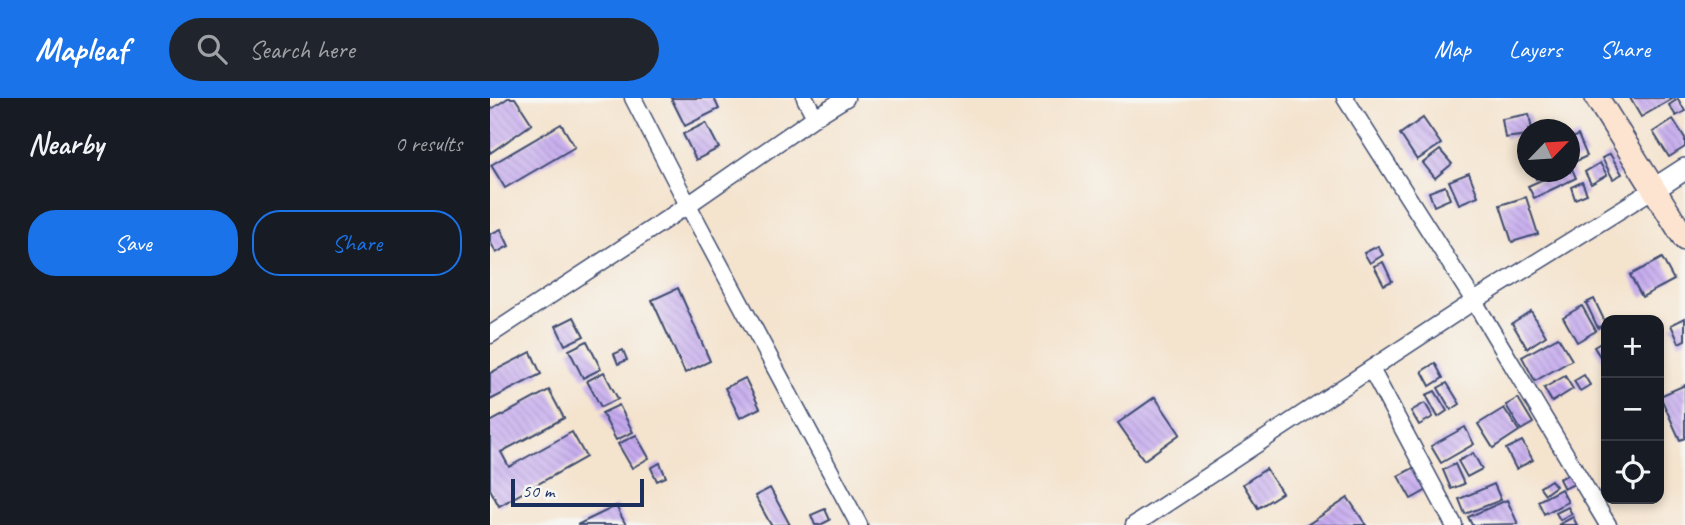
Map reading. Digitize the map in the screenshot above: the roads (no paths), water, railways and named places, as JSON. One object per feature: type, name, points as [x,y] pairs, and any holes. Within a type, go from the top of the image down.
[{"type":"main road","points":[[1597,98],[1685,240]]},
{"type":"street","points":[[633,98],[859,525]]},
{"type":"street","points":[[805,98],[815,117]]},
{"type":"street","points":[[490,335],[846,98]]},
{"type":"street","points":[[1345,98],[1474,301],[1608,525]]},
{"type":"street","points":[[1134,525],[1474,301],[1685,169]]},
{"type":"street","points":[[1371,369],[1454,525]]}]
